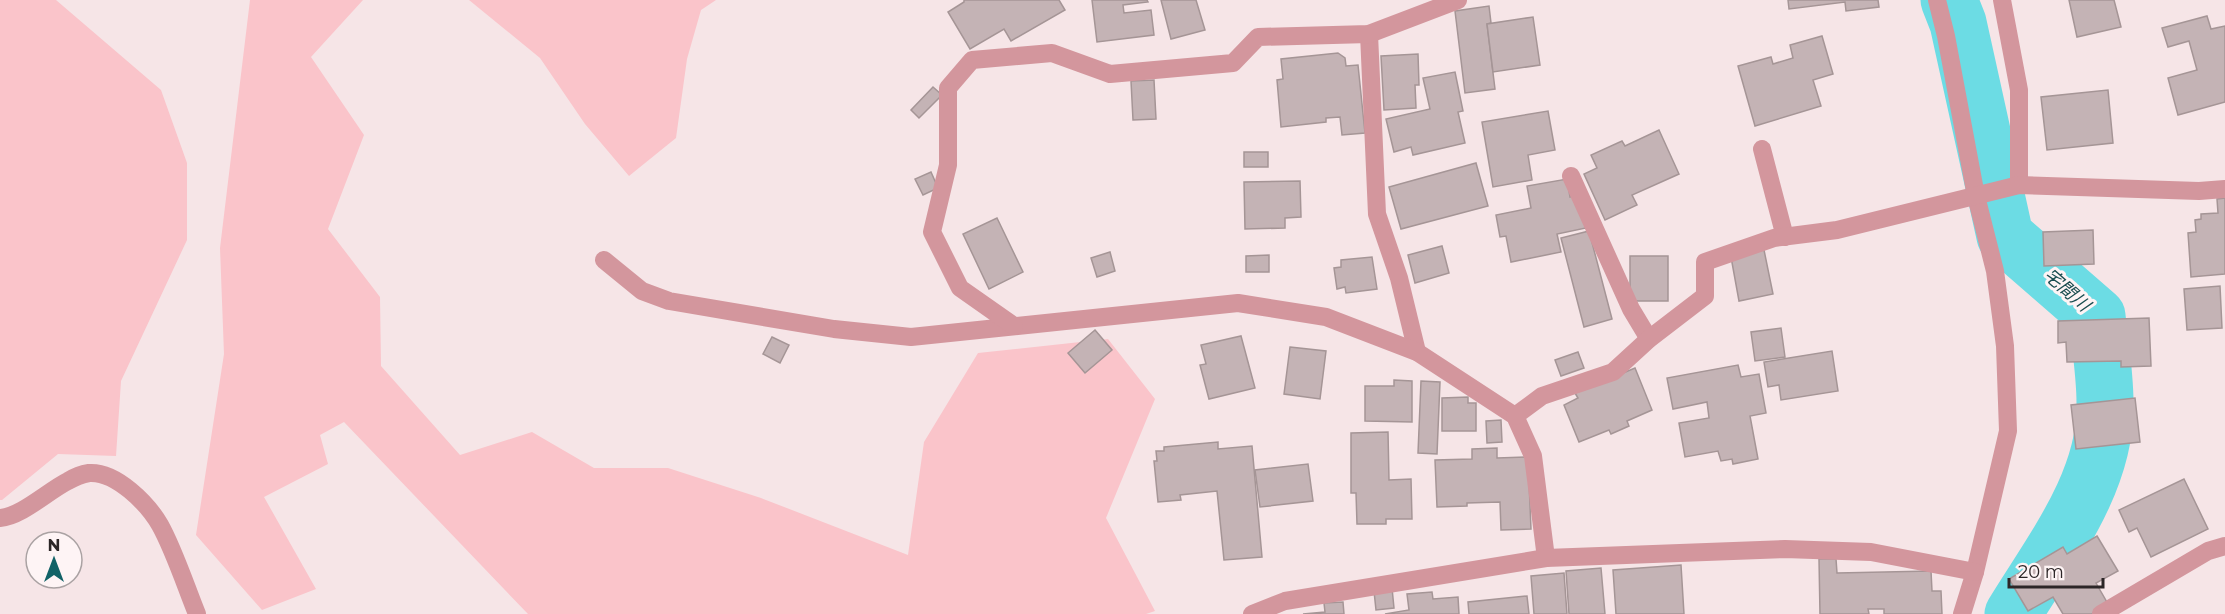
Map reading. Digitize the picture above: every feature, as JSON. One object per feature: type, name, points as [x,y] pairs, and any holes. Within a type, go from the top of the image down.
[{"type":"street","points":[[1014,326],[960,288],[932,232],[948,165],[948,88],[972,60],[1052,53],[1110,74],[1233,63],[1258,37],[1369,34],[1458,0]]},
{"type":"street","points":[[1937,0],[1995,271],[2005,346],[2008,431],[1975,572],[1962,614]]},
{"type":"street","points":[[2002,0],[2019,90],[2014,185]]},
{"type":"street","points":[[1369,34],[1377,214],[1399,278],[1417,352]]},
{"type":"street","points":[[1762,149],[1785,237]]},
{"type":"street","points":[[1571,176],[1631,309],[1649,339]]},
{"type":"street","points":[[1515,416],[1542,396],[1613,372],[1649,339],[1705,296],[1705,262],[1774,238],[1837,230],[2014,185],[2199,191],[2225,189]]},
{"type":"street","points":[[604,260],[642,291],[669,301],[834,329],[911,337],[1238,303],[1326,317],[1417,352],[1515,416],[1533,456],[1546,558]]},
{"type":"street","points":[[0,518],[19,511],[69,480],[90,473],[109,477],[128,489],[146,506],[160,526],[197,614]]},
{"type":"street","points":[[2101,614],[2208,551],[2225,546]]},
{"type":"street","points":[[1252,614],[1285,601],[1546,558],[1796,550],[1871,552],[1975,572]]},
{"type":"shaded area","points":[[0,0],[56,0],[161,90],[187,163],[187,240],[121,381],[116,456],[58,454],[2,500],[0,500]]},
{"type":"shaded area","points":[[250,0],[363,0],[311,57],[364,135],[328,229],[380,297],[381,366],[460,455],[532,432],[594,468],[668,468],[761,498],[908,555],[924,442],[978,353],[1108,339],[1155,399],[1106,518],[1155,611],[1146,614],[528,614],[344,422],[320,435],[328,464],[264,497],[316,589],[262,610],[196,535],[224,354],[220,248]]},
{"type":"shaded area","points":[[469,0],[716,0],[701,10],[687,59],[676,138],[629,176],[585,124],[540,58]]},
{"type":"building","points":[[964,0],[1059,0],[1065,10],[1011,41],[1004,29],[970,49],[948,12]]},
{"type":"building","points":[[1092,0],[1147,0],[1148,2],[1123,5],[1124,13],[1151,10],[1154,35],[1097,42]]},
{"type":"building","points":[[1161,0],[1196,0],[1205,30],[1171,39]]},
{"type":"building","points":[[1788,0],[1878,0],[1879,7],[1846,11],[1845,2],[1789,9]]},
{"type":"building","points":[[2069,0],[2114,0],[2121,27],[2077,37]]},
{"type":"building","points":[[1489,6],[1491,23],[1487,24],[1495,89],[1465,93],[1455,11]]},
{"type":"building","points":[[2207,16],[2211,29],[2225,26],[2225,102],[2178,115],[2168,78],[2197,70],[2189,41],[2168,47],[2162,28]]},
{"type":"building","points":[[1533,17],[1540,65],[1493,72],[1487,24]]},
{"type":"building","points":[[1822,36],[1833,74],[1813,80],[1821,106],[1755,126],[1738,66],[1771,57],[1773,64],[1793,58],[1790,45]]},
{"type":"building","points":[[1338,53],[1345,58],[1346,66],[1358,65],[1365,133],[1342,135],[1340,117],[1326,118],[1326,122],[1281,127],[1277,80],[1283,79],[1281,59]]},
{"type":"building","points":[[1418,54],[1419,85],[1415,85],[1416,108],[1384,110],[1381,56]]},
{"type":"building","points":[[1455,72],[1463,111],[1458,112],[1465,143],[1413,155],[1411,147],[1394,152],[1386,119],[1430,109],[1423,78]]},
{"type":"building","points":[[1154,80],[1156,119],[1133,120],[1131,81]]},
{"type":"building","points":[[933,87],[942,95],[919,118],[911,110]]},
{"type":"building","points":[[2108,90],[2113,143],[2047,150],[2041,97]]},
{"type":"building","points":[[1548,111],[1555,150],[1528,155],[1532,180],[1493,187],[1482,122]]},
{"type":"building","points":[[1659,130],[1679,174],[1632,195],[1637,205],[1605,220],[1584,174],[1597,168],[1591,155],[1622,141],[1625,146]]},
{"type":"building","points":[[1244,152],[1268,152],[1268,167],[1244,167]]},
{"type":"building","points":[[1476,163],[1488,206],[1401,229],[1389,187]]},
{"type":"building","points":[[931,172],[938,188],[923,195],[915,179]]},
{"type":"building","points":[[1567,179],[1570,197],[1580,194],[1586,228],[1557,234],[1561,252],[1511,262],[1506,236],[1500,237],[1496,215],[1531,208],[1527,186]]},
{"type":"building","points":[[1300,181],[1301,217],[1285,218],[1285,228],[1245,229],[1244,182]]},
{"type":"building","points":[[2225,198],[2225,274],[2191,277],[2188,233],[2196,232],[2195,220],[2201,219],[2201,214],[2218,213],[2217,199]]},
{"type":"building","points":[[997,218],[1023,272],[989,289],[963,234]]},
{"type":"building","points":[[2093,230],[2094,264],[2044,266],[2043,232]]},
{"type":"building","points":[[1589,231],[1612,319],[1584,327],[1561,238]]},
{"type":"building","points":[[1442,246],[1449,273],[1415,283],[1408,255]]},
{"type":"building","points":[[1764,250],[1773,294],[1739,301],[1731,257]]},
{"type":"building","points":[[1110,252],[1115,271],[1097,277],[1091,258]]},
{"type":"building","points":[[1269,255],[1269,272],[1246,272],[1246,256]]},
{"type":"building","points":[[1630,256],[1668,256],[1668,301],[1630,301]]},
{"type":"building","points":[[1372,257],[1377,289],[1346,293],[1345,287],[1337,289],[1334,268],[1341,267],[1341,260]]},
{"type":"building","points":[[2220,286],[2222,328],[2187,330],[2184,289]]},
{"type":"building","points":[[2149,318],[2151,366],[2121,367],[2121,361],[2067,362],[2066,342],[2058,343],[2058,321]]},
{"type":"building","points":[[1781,328],[1785,357],[1755,361],[1751,332]]},
{"type":"building","points":[[1095,330],[1112,350],[1085,373],[1068,353]]},
{"type":"building","points":[[1241,336],[1255,388],[1209,399],[1200,365],[1206,364],[1201,345]]},
{"type":"building","points":[[772,337],[789,345],[780,363],[763,354]]},
{"type":"building","points":[[1290,347],[1326,351],[1320,399],[1284,394]]},
{"type":"building","points":[[1832,351],[1838,391],[1781,400],[1779,385],[1768,387],[1764,362]]},
{"type":"building","points":[[1578,352],[1584,368],[1561,376],[1555,360]]},
{"type":"building","points":[[1738,365],[1741,377],[1759,374],[1766,413],[1750,416],[1758,459],[1733,464],[1732,459],[1721,461],[1718,451],[1685,457],[1679,423],[1709,418],[1707,402],[1673,409],[1667,378]]},
{"type":"building","points":[[1635,368],[1652,410],[1627,421],[1629,426],[1611,434],[1609,430],[1579,442],[1564,405],[1578,398],[1575,393]]},
{"type":"building","points":[[1394,380],[1412,381],[1412,422],[1365,421],[1365,386],[1394,386]]},
{"type":"building","points":[[1421,381],[1440,382],[1437,454],[1418,453]]},
{"type":"building","points":[[1468,397],[1468,403],[1476,403],[1476,431],[1442,431],[1442,398]]},
{"type":"building","points":[[2135,398],[2140,442],[2076,449],[2071,405]]},
{"type":"building","points":[[1501,420],[1502,442],[1487,443],[1486,421]]},
{"type":"building","points":[[1388,432],[1389,480],[1411,479],[1412,519],[1386,519],[1386,524],[1357,524],[1356,493],[1351,493],[1351,433]]},
{"type":"building","points":[[1218,442],[1218,449],[1252,446],[1262,557],[1224,560],[1217,491],[1180,495],[1181,500],[1158,502],[1154,461],[1157,461],[1156,451],[1164,451],[1164,447]]},
{"type":"building","points":[[1497,448],[1497,458],[1528,457],[1531,529],[1501,530],[1500,502],[1437,507],[1435,460],[1472,459],[1472,449]]},
{"type":"building","points":[[1308,464],[1313,501],[1260,507],[1255,470]]},
{"type":"building","points":[[2184,479],[2208,529],[2151,557],[2137,528],[2129,532],[2119,510]]},
{"type":"building","points":[[2097,536],[2118,571],[2096,583],[2108,604],[2092,614],[2063,614],[2053,597],[2028,611],[2009,579],[2063,547],[2067,554]]},
{"type":"building","points":[[1819,559],[1836,559],[1837,573],[1931,571],[1932,591],[1941,591],[1942,614],[1884,614],[1884,609],[1868,609],[1869,614],[1820,614]]},
{"type":"building","points":[[1681,565],[1684,614],[1616,614],[1613,570]]},
{"type":"building","points":[[1601,568],[1605,614],[1569,614],[1566,571]]},
{"type":"building","points":[[1564,573],[1567,614],[1534,614],[1531,576]]},
{"type":"building","points":[[1392,588],[1394,608],[1376,610],[1374,591]]},
{"type":"building","points":[[1432,592],[1433,599],[1458,597],[1459,614],[1385,614],[1409,610],[1407,594]]},
{"type":"building","points":[[1527,596],[1529,614],[1469,614],[1468,602]]},
{"type":"building","points":[[1343,602],[1344,614],[1303,614],[1325,612],[1324,603]]},
{"type":"waterway","name":"宅間川","points":[[1949,0],[1958,23],[2005,236],[2097,316],[2102,359],[2105,403],[2103,432],[2097,460],[2087,487],[2060,540],[2013,614]]}]
